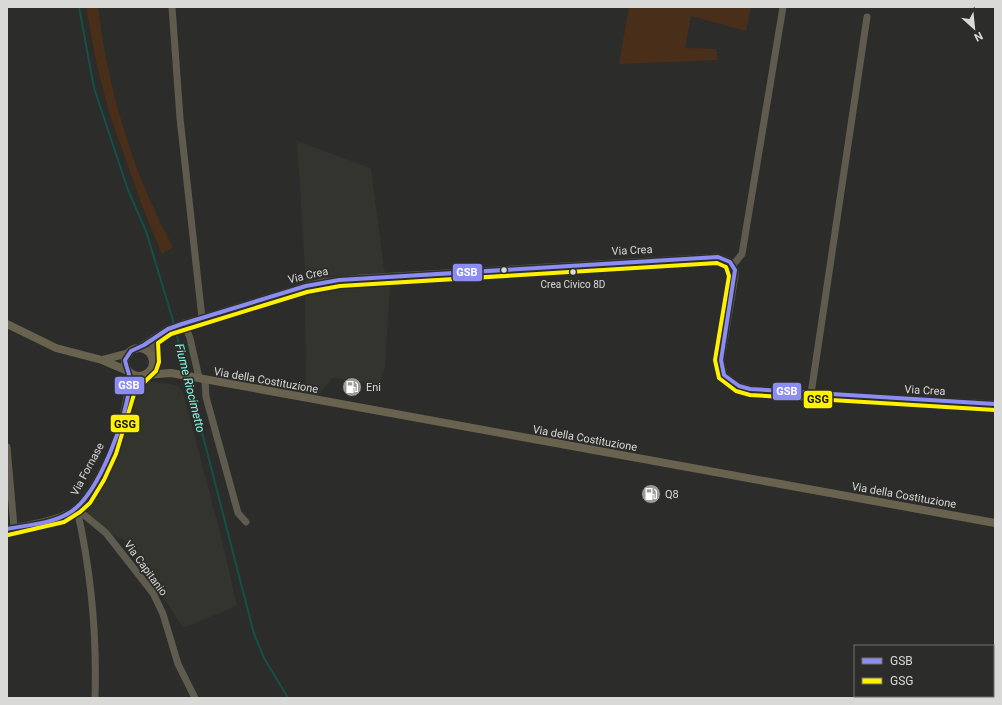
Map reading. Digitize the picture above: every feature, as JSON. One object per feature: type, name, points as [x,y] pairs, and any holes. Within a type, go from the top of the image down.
[{"type":"main road","points":[[7,324],[56,348],[102,360],[134,376],[143,375],[150,370],[152,360],[144,350],[133,351],[102,360]]},
{"type":"main road","points":[[128,372],[125,360],[133,351]]},
{"type":"main road","name":"Via della Costituzione","points":[[152,360],[171,373]]},
{"type":"main road","name":"Via della Costituzione","points":[[143,375],[171,373],[995,523]]},
{"type":"street","points":[[172,7],[180,118],[202,318]]},
{"type":"street","points":[[732,265],[742,254],[783,7]]},
{"type":"street","points":[[811,394],[868,17]]},
{"type":"street","name":"Via Crea","points":[[133,351],[168,329],[306,286],[339,280],[708,257],[726,258],[735,270],[734,285],[721,360],[724,375],[739,386],[750,389],[811,394],[995,404]]},
{"type":"street","points":[[183,324],[190,338],[199,378],[206,397],[238,513],[246,522]]},
{"type":"street","points":[[152,360],[153,339]]},
{"type":"street","name":"Via Fornase","points":[[11,528],[60,517],[77,509],[93,485],[112,447],[118,431],[128,391],[128,372]]},
{"type":"street","name":"Via Fornase","points":[[128,391],[143,375]]},
{"type":"street","points":[[7,447],[11,528]]},
{"type":"street","points":[[77,509],[92,591],[95,639],[96,698]]},
{"type":"street","name":"Via Capitanio","points":[[77,509],[106,533],[153,593],[163,614],[178,664],[195,698]]},
{"type":"shaded area","points":[[86,7],[98,7],[108,70],[124,131],[146,190],[173,247],[162,254],[142,206],[109,112],[97,66]]},
{"type":"shaded area","points":[[629,7],[751,7],[746,31],[691,16],[685,48],[716,49],[718,60],[619,64]]},
{"type":"shaded area","points":[[297,141],[371,168],[384,269],[387,276],[306,286]]},
{"type":"shaded area","points":[[390,286],[385,369],[383,369],[380,384],[333,378],[318,395],[306,393],[305,296],[322,291],[357,287]]},
{"type":"shaded area","points":[[141,380],[177,385],[183,392],[220,532],[237,606],[183,628],[129,545],[124,540],[108,532],[88,514],[85,506],[96,491],[122,442],[137,385]]},
{"type":"waterway","name":"Fiume Riocimetto","points":[[79,7],[94,88],[128,190],[146,231],[172,317],[187,374]]},
{"type":"waterway","name":"Fiume Riocimetto","points":[[188,378],[254,634],[264,658],[288,698]]},
{"type":"transit line","name":"GSB","points":[[7,529],[39,524],[62,517],[80,504],[91,490],[110,453],[124,413],[130,381],[125,360],[131,351],[144,345],[168,329],[182,324],[306,286],[339,280],[718,257],[730,262],[735,270],[721,360],[724,375],[739,386],[750,389],[995,404]]},
{"type":"transit line","name":"GSG","points":[[8,535],[64,522],[80,512],[90,503],[104,480],[116,454],[135,391],[156,371],[159,362],[158,343],[171,334],[307,292],[340,286],[717,263],[726,267],[729,276],[715,360],[719,378],[736,391],[750,395],[995,410]]},
{"type":"place","name":"Crea Civico 8D","points":[[573,272]]},
{"type":"place","name":"Eni","points":[[352,387]]},
{"type":"place","name":"Q8","points":[[651,494]]}]
